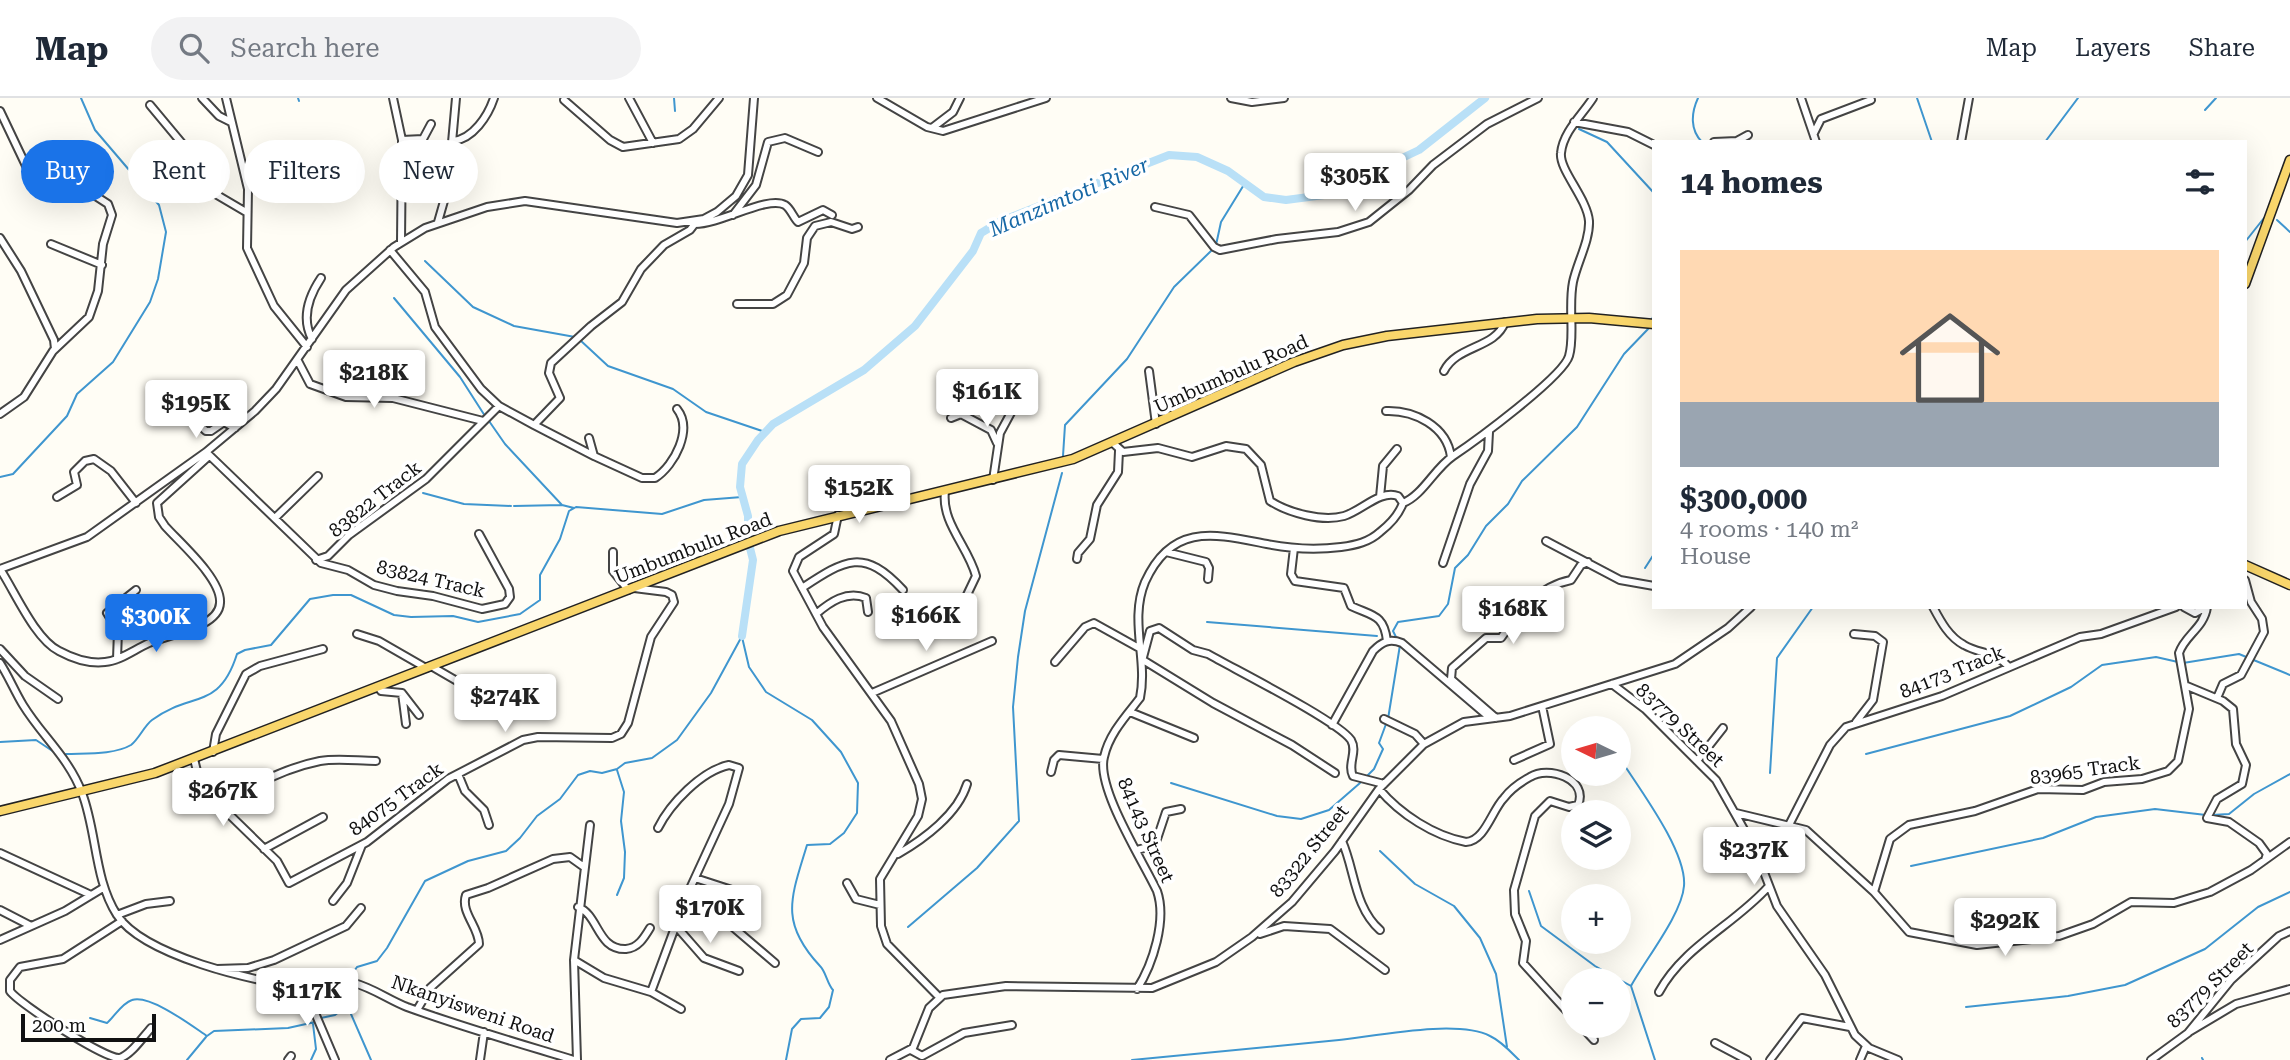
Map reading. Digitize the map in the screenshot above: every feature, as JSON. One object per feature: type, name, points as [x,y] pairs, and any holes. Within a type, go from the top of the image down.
[{"type":"main road","points":[[2247,279],[2289,170],[2290,160]]},
{"type":"main road","name":"Umbumbulu Road","points":[[0,811],[147,775],[194,759],[755,540],[838,515],[1073,459],[1294,362],[1343,345],[1387,336],[1505,322],[1569,318],[1652,324]]},
{"type":"main road","points":[[2247,566],[2290,585]]},
{"type":"street","points":[[202,98],[219,116],[231,122]]},
{"type":"street","points":[[226,98],[248,189],[247,248],[256,272],[278,312],[307,347]]},
{"type":"street","points":[[393,98],[401,140],[423,139],[431,124]]},
{"type":"street","points":[[453,140],[456,98]]},
{"type":"street","points":[[461,140],[479,125],[494,98]]},
{"type":"street","points":[[629,98],[653,143]]},
{"type":"street","points":[[564,100],[619,146],[672,141],[686,135],[719,98]]},
{"type":"street","points":[[534,425],[560,398],[550,373],[551,363],[622,302],[641,269],[664,245],[696,222],[727,205],[743,186],[751,164],[754,98]]},
{"type":"street","points":[[877,98],[932,128],[953,129],[1046,98]]},
{"type":"street","points":[[932,128],[953,112],[960,98]]},
{"type":"street","points":[[1231,98],[1284,98]]},
{"type":"street","points":[[1154,207],[1189,215],[1214,247],[1220,250],[1357,227],[1409,190],[1433,165],[1487,124],[1538,98]]},
{"type":"street","name":"84143 Street","points":[[1137,989],[1150,966],[1161,906],[1108,789],[1103,759],[1119,724],[1130,712],[1142,690],[1138,606],[1151,572],[1166,552],[1187,538],[1215,533],[1294,548],[1335,548],[1371,540],[1388,526],[1403,503],[1412,499],[1437,468],[1489,432],[1564,367],[1572,344],[1569,318],[1573,281],[1589,225],[1581,194],[1561,156],[1574,122],[1593,98]]},
{"type":"street","points":[[1801,98],[1816,140]]},
{"type":"street","points":[[1961,140],[1969,98]]},
{"type":"street","points":[[1809,118],[1821,119],[1871,100]]},
{"type":"street","points":[[150,105],[195,159],[212,192],[246,212]]},
{"type":"street","points":[[0,111],[29,172],[83,190],[108,204],[112,215],[102,255],[97,298],[89,317],[81,328],[55,349],[24,397],[0,414]]},
{"type":"street","points":[[1814,133],[1821,119]]},
{"type":"street","points":[[1574,122],[1628,132],[1652,144]]},
{"type":"street","points":[[1739,140],[1748,135]]},
{"type":"street","points":[[732,217],[756,185],[768,142],[785,138],[818,152]]},
{"type":"street","points":[[207,454],[79,541],[0,569],[39,632],[51,646],[90,662],[117,659],[153,641],[188,631],[216,613],[220,605],[209,576],[165,526],[157,506],[164,494],[269,398],[298,361],[346,290],[401,242],[438,222],[487,207],[525,201],[677,223],[714,223],[772,202],[785,205],[797,222],[819,211],[827,210],[832,215]]},
{"type":"street","points":[[401,203],[401,242]]},
{"type":"street","points":[[438,222],[443,203]]},
{"type":"street","points":[[737,304],[780,301],[790,291],[807,256],[808,236],[815,226],[819,211]]},
{"type":"street","points":[[815,226],[831,222],[850,229],[858,227]]},
{"type":"street","points":[[0,238],[21,271],[52,336],[55,349]]},
{"type":"street","points":[[51,244],[102,265]]},
{"type":"street","points":[[390,250],[427,294],[433,322],[445,342],[481,389],[499,406],[642,478],[656,478],[666,468],[685,432],[684,420],[677,410]]},
{"type":"street","points":[[313,339],[307,326],[308,304],[311,293],[321,278]]},
{"type":"street","points":[[1444,371],[1449,363],[1469,349],[1495,337],[1505,322]]},
{"type":"street","points":[[298,361],[310,384],[346,397],[393,398],[483,421]]},
{"type":"street","points":[[1149,371],[1156,424]]},
{"type":"street","points":[[993,480],[997,445],[1020,396],[1016,379]]},
{"type":"street","points":[[179,406],[206,430],[211,431],[224,422],[235,428]]},
{"type":"street","name":"83822 Track","points":[[207,454],[316,560],[325,558],[349,535],[426,479],[499,406]]},
{"type":"street","points":[[1386,411],[1406,411],[1420,417],[1445,439],[1451,457]]},
{"type":"street","points":[[951,418],[961,414],[989,428],[997,445]]},
{"type":"street","points":[[1443,563],[1471,484],[1488,451],[1489,432]]},
{"type":"street","points":[[589,438],[594,456]]},
{"type":"street","points":[[1077,559],[1078,553],[1090,539],[1097,505],[1118,472],[1119,451],[1113,443]]},
{"type":"street","points":[[1119,451],[1158,448],[1192,457],[1226,446],[1241,447],[1254,455],[1261,465],[1270,501],[1322,518],[1344,516],[1392,494],[1398,496],[1403,503]]},
{"type":"street","points":[[1380,498],[1383,466],[1397,449]]},
{"type":"street","points":[[57,497],[77,485],[74,472],[94,459],[111,471],[136,503]]},
{"type":"street","points":[[275,518],[318,476]]},
{"type":"street","points":[[945,491],[945,510],[976,576],[966,597]]},
{"type":"street","points":[[838,515],[834,534],[795,561],[793,571],[816,614],[891,721],[921,792],[920,811],[897,855],[880,879],[882,931],[887,944],[938,996],[929,1008],[911,1050],[890,1060]]},
{"type":"street","name":"83824 Track","points":[[316,560],[348,570],[387,589],[491,609],[505,604],[510,594],[480,534]]},
{"type":"street","points":[[1546,541],[1620,580],[1652,586]]},
{"type":"street","points":[[1294,548],[1291,574],[1294,581],[1344,588],[1351,606],[1372,612],[1382,620],[1387,641]]},
{"type":"street","points":[[613,552],[614,573],[630,589]]},
{"type":"street","points":[[1166,552],[1206,562],[1209,568],[1208,579]]},
{"type":"street","points":[[802,588],[836,567],[860,561],[877,566],[903,590]]},
{"type":"street","points":[[1493,718],[1451,679],[1452,668],[1486,638],[1502,638],[1531,601],[1553,584],[1571,580],[1581,565],[1588,562]]},
{"type":"street","points":[[2217,698],[2223,684],[2241,675],[2264,632],[2262,619],[2251,602],[2247,587]]},
{"type":"street","name":"84075 Track","points":[[264,849],[280,865],[289,883],[362,845],[458,774],[530,737],[608,738],[624,731],[651,637],[674,602],[672,595],[666,592],[630,589]]},
{"type":"street","points":[[117,659],[118,631],[107,613],[136,590]]},
{"type":"street","points":[[816,614],[830,603],[851,595],[866,598],[868,612]]},
{"type":"street","name":"83322 Street","points":[[938,996],[992,987],[1158,987],[1198,971],[1252,937],[1292,902],[1342,841],[1381,786],[1424,744],[1464,722],[1493,718],[1615,687],[1675,664],[1728,628],[1749,609]]},
{"type":"street","points":[[1934,609],[1954,638],[1966,646],[2000,657],[2008,666]]},
{"type":"street","name":"84173 Track","points":[[1854,723],[1873,720],[1923,703],[2080,637],[2101,634],[2170,609]]},
{"type":"street","name":"83965 Track","points":[[1874,892],[1890,839],[1909,825],[1975,811],[2038,789],[2083,790],[2104,782],[2142,779],[2168,771],[2178,761],[2189,709],[2179,653],[2182,645],[2201,625],[2206,609]]},
{"type":"street","points":[[1055,662],[1085,626],[1094,622],[1139,648]]},
{"type":"street","points":[[1335,773],[1292,745],[1142,661],[1150,631],[1159,628],[1193,650],[1208,654],[1332,725],[1352,742],[1354,752],[1350,769],[1353,776],[1381,786],[1392,803],[1421,823],[1466,842],[1478,837],[1503,799],[1530,777],[1562,775],[1574,782],[1580,794],[1578,805],[1569,807],[1550,801],[1536,813],[1513,894],[1515,914],[1526,941],[1523,963],[1561,1005]]},
{"type":"street","points":[[357,634],[379,641],[512,713]]},
{"type":"street","points":[[1789,825],[1833,739],[1863,716],[1873,700],[1883,642],[1875,636],[1854,634]]},
{"type":"street","points":[[872,693],[992,641]]},
{"type":"street","points":[[1332,725],[1373,652],[1387,641],[1402,643],[1493,718]]},
{"type":"street","points":[[0,649],[25,676],[58,699]]},
{"type":"street","points":[[213,752],[216,734],[246,674],[260,666],[323,649]]},
{"type":"street","name":"Nkanyisweni Road","points":[[0,663],[22,703],[61,752],[82,792],[96,843],[103,888],[122,921],[158,944],[214,970],[308,987],[332,981],[351,982],[417,1010],[576,1060]]},
{"type":"street","points":[[2187,686],[2217,698],[2234,713],[2235,741],[2245,770],[2242,783],[2217,799],[2207,818],[2229,821],[2259,843],[2267,855],[2265,860]]},
{"type":"street","points":[[377,687],[383,692],[402,693],[419,715]]},
{"type":"street","name":"83779 Street","points":[[1615,687],[1645,709],[1716,780],[1755,849],[1768,887],[1787,923],[1825,975],[1850,1027],[1866,1046],[1898,1060]]},
{"type":"street","points":[[402,693],[407,724]]},
{"type":"street","points":[[1514,760],[1550,744],[1542,706]]},
{"type":"street","points":[[1130,712],[1194,738]]},
{"type":"street","points":[[1384,719],[1415,734],[1424,744]]},
{"type":"street","points":[[1697,761],[1723,728]]},
{"type":"street","points":[[1051,772],[1054,760],[1059,755],[1103,759]]},
{"type":"street","points":[[194,759],[201,787],[264,849],[323,817]]},
{"type":"street","points":[[220,806],[258,783],[321,761],[376,761]]},
{"type":"street","points":[[651,992],[695,878],[729,804],[739,768],[729,765],[712,772],[675,804],[658,828]]},
{"type":"street","points":[[458,774],[465,791],[483,808],[489,825]]},
{"type":"street","points":[[897,855],[934,828],[961,798],[967,784]]},
{"type":"street","points":[[1137,850],[1155,845],[1166,812],[1181,809]]},
{"type":"street","points":[[1736,813],[1789,825],[1815,837],[1874,892],[1909,932],[1960,944],[2004,944],[2065,934],[2094,924],[2131,902],[2174,903],[2197,897],[2220,887],[2290,842]]},
{"type":"street","points":[[576,1060],[574,960],[578,907],[590,825]]},
{"type":"street","points":[[1342,841],[1364,908],[1380,930]]},
{"type":"street","points":[[333,901],[347,883],[362,845]]},
{"type":"street","points":[[0,853],[91,895]]},
{"type":"street","points":[[417,1010],[430,988],[479,944],[479,937],[465,906],[466,895],[559,858],[575,858],[584,866]]},
{"type":"street","points":[[695,878],[736,892],[729,911],[734,928],[775,963]]},
{"type":"street","points":[[847,883],[856,899],[880,905]]},
{"type":"street","points":[[1659,992],[1681,961],[1748,909],[1768,887]]},
{"type":"street","points":[[0,940],[103,888]]},
{"type":"street","points":[[117,915],[146,904],[170,901]]},
{"type":"street","points":[[578,907],[585,911],[607,943],[614,948],[632,948],[642,941],[650,928]]},
{"type":"street","points":[[214,970],[248,968],[274,960],[346,926],[361,908]]},
{"type":"street","points":[[0,910],[31,926]]},
{"type":"street","points":[[122,921],[63,959],[20,967],[10,980],[10,991],[72,1039],[112,1058],[123,1057],[151,1028]]},
{"type":"street","points":[[676,926],[704,958],[739,971]]},
{"type":"street","points":[[1252,937],[1284,926],[1323,928],[1334,932],[1385,970]]},
{"type":"street","name":"83779 Street","points":[[2151,1060],[2188,1033],[2231,980],[2279,936],[2290,931]]},
{"type":"street","points":[[574,960],[604,978],[651,992],[681,1009]]},
{"type":"street","points":[[308,987],[315,1013],[335,1060]]},
{"type":"street","points":[[2188,1033],[2236,1004],[2290,989]]},
{"type":"street","points":[[1770,1060],[1802,1018],[1850,1027]]},
{"type":"street","points":[[911,1050],[922,1056],[964,1033],[1012,1025]]},
{"type":"street","points":[[480,1060],[484,1032]]},
{"type":"street","points":[[1715,1043],[1747,1060]]},
{"type":"street","points":[[1860,1060],[1866,1046]]},
{"type":"waterway","points":[[0,477],[13,474],[67,416],[77,394],[113,362],[150,302],[158,279],[166,232],[159,205],[95,130],[81,98]]},
{"type":"waterway","points":[[674,98],[675,111]]},
{"type":"waterway","name":"Manzimtoti River","points":[[748,536],[748,516],[740,487],[742,464],[758,440],[773,424],[864,370],[915,326],[973,251],[981,233],[1001,221],[1169,155],[1197,157],[1228,171],[1264,197],[1286,200],[1324,195],[1419,150],[1485,98]]},
{"type":"waterway","points":[[1698,98],[1693,121],[1695,132],[1700,140]]},
{"type":"waterway","points":[[1917,98],[1931,140]]},
{"type":"waterway","points":[[2046,140],[2078,98]]},
{"type":"waterway","points":[[2205,110],[2216,98]]},
{"type":"waterway","points":[[1579,129],[1607,142],[1652,191]]},
{"type":"waterway","points":[[1216,245],[1221,222],[1245,183]]},
{"type":"waterway","points":[[2247,239],[2264,218]]},
{"type":"waterway","points":[[2277,220],[2290,232]]},
{"type":"waterway","points":[[1063,456],[1065,425],[1127,359],[1174,287],[1212,250]]},
{"type":"waterway","points":[[425,261],[473,307],[514,326],[575,337]]},
{"type":"waterway","points":[[394,298],[460,377],[485,416]]},
{"type":"waterway","points":[[1397,639],[1393,631],[1398,622],[1439,616],[1448,604],[1455,568],[1468,555],[1486,526],[1508,504],[1522,481],[1577,427],[1624,354],[1649,328]]},
{"type":"waterway","points":[[580,340],[608,366],[673,389],[706,412],[765,432]]},
{"type":"waterway","points":[[489,421],[505,444],[562,505]]},
{"type":"waterway","points":[[908,927],[977,868],[1019,821],[1013,707],[1018,657],[1025,611],[1062,473]]},
{"type":"waterway","points":[[423,493],[464,504],[511,506]]},
{"type":"waterway","points":[[66,754],[108,752],[131,745],[152,720],[179,705],[202,698],[222,684],[237,654],[271,645],[310,599],[351,595],[394,615],[453,616],[478,622],[520,614],[540,600],[540,575],[560,539],[569,511],[576,507],[662,514],[704,500],[742,497]]},
{"type":"waterway","points":[[514,506],[562,505],[574,508]]},
{"type":"waterway","points":[[742,636],[753,560],[750,548]]},
{"type":"waterway","points":[[1645,568],[1652,557]]},
{"type":"waterway","points":[[1770,773],[1777,658],[1812,609]]},
{"type":"waterway","points":[[1207,622],[1377,636]]},
{"type":"waterway","points":[[350,977],[357,967],[377,961],[425,881],[468,861],[506,851],[537,816],[560,799],[578,775],[590,771],[602,773],[617,769],[625,763],[652,758],[677,740],[711,693],[742,636]]},
{"type":"waterway","points":[[742,637],[749,667],[766,692],[812,720],[841,752],[858,783],[857,813],[844,833],[830,844],[807,845],[793,895],[792,909],[798,936],[822,968],[833,990],[829,1007],[820,1018],[801,1019],[792,1029],[786,1060]]},
{"type":"waterway","points":[[1388,719],[1400,645]]},
{"type":"waterway","points":[[2183,663],[2239,654],[2290,675]]},
{"type":"waterway","points":[[1866,754],[2010,716],[2071,687],[2102,665],[2156,657],[2178,662]]},
{"type":"waterway","points":[[1366,777],[1374,769],[1383,749],[1379,743],[1386,724]]},
{"type":"waterway","points":[[0,742],[36,740],[57,754]]},
{"type":"waterway","points":[[617,770],[624,792],[621,821],[625,852],[624,878],[617,895]]},
{"type":"waterway","points":[[2212,815],[2229,814],[2254,794],[2290,774]]},
{"type":"waterway","points":[[1631,775],[1670,838],[1683,872],[1684,886],[1677,910],[1631,986],[1655,1060]]},
{"type":"waterway","points":[[1171,783],[1277,816],[1301,819],[1329,810],[1360,783]]},
{"type":"waterway","points":[[1911,866],[2043,838],[2096,817],[2155,809],[2206,815]]},
{"type":"waterway","points":[[1380,851],[1415,884],[1454,906],[1480,938],[1496,974],[1507,1047]]},
{"type":"waterway","points":[[1529,891],[1541,926],[1599,968]]},
{"type":"waterway","points":[[1966,1007],[2068,996],[2125,985],[2205,949],[2258,907],[2290,892]]},
{"type":"waterway","points":[[321,1018],[335,1015],[344,1008],[346,985]]},
{"type":"waterway","points":[[344,998],[371,1060]]},
{"type":"waterway","points":[[90,1018],[107,1023],[125,1004],[140,999],[171,1012],[207,1036],[214,1031],[288,1028],[315,1022]]},
{"type":"waterway","points":[[311,1060],[316,1049],[313,1024]]},
{"type":"waterway","points":[[1132,1060],[1437,1029],[1476,1031],[1490,1036],[1519,1060]]},
{"type":"waterway","points":[[187,1060],[206,1037]]}]
